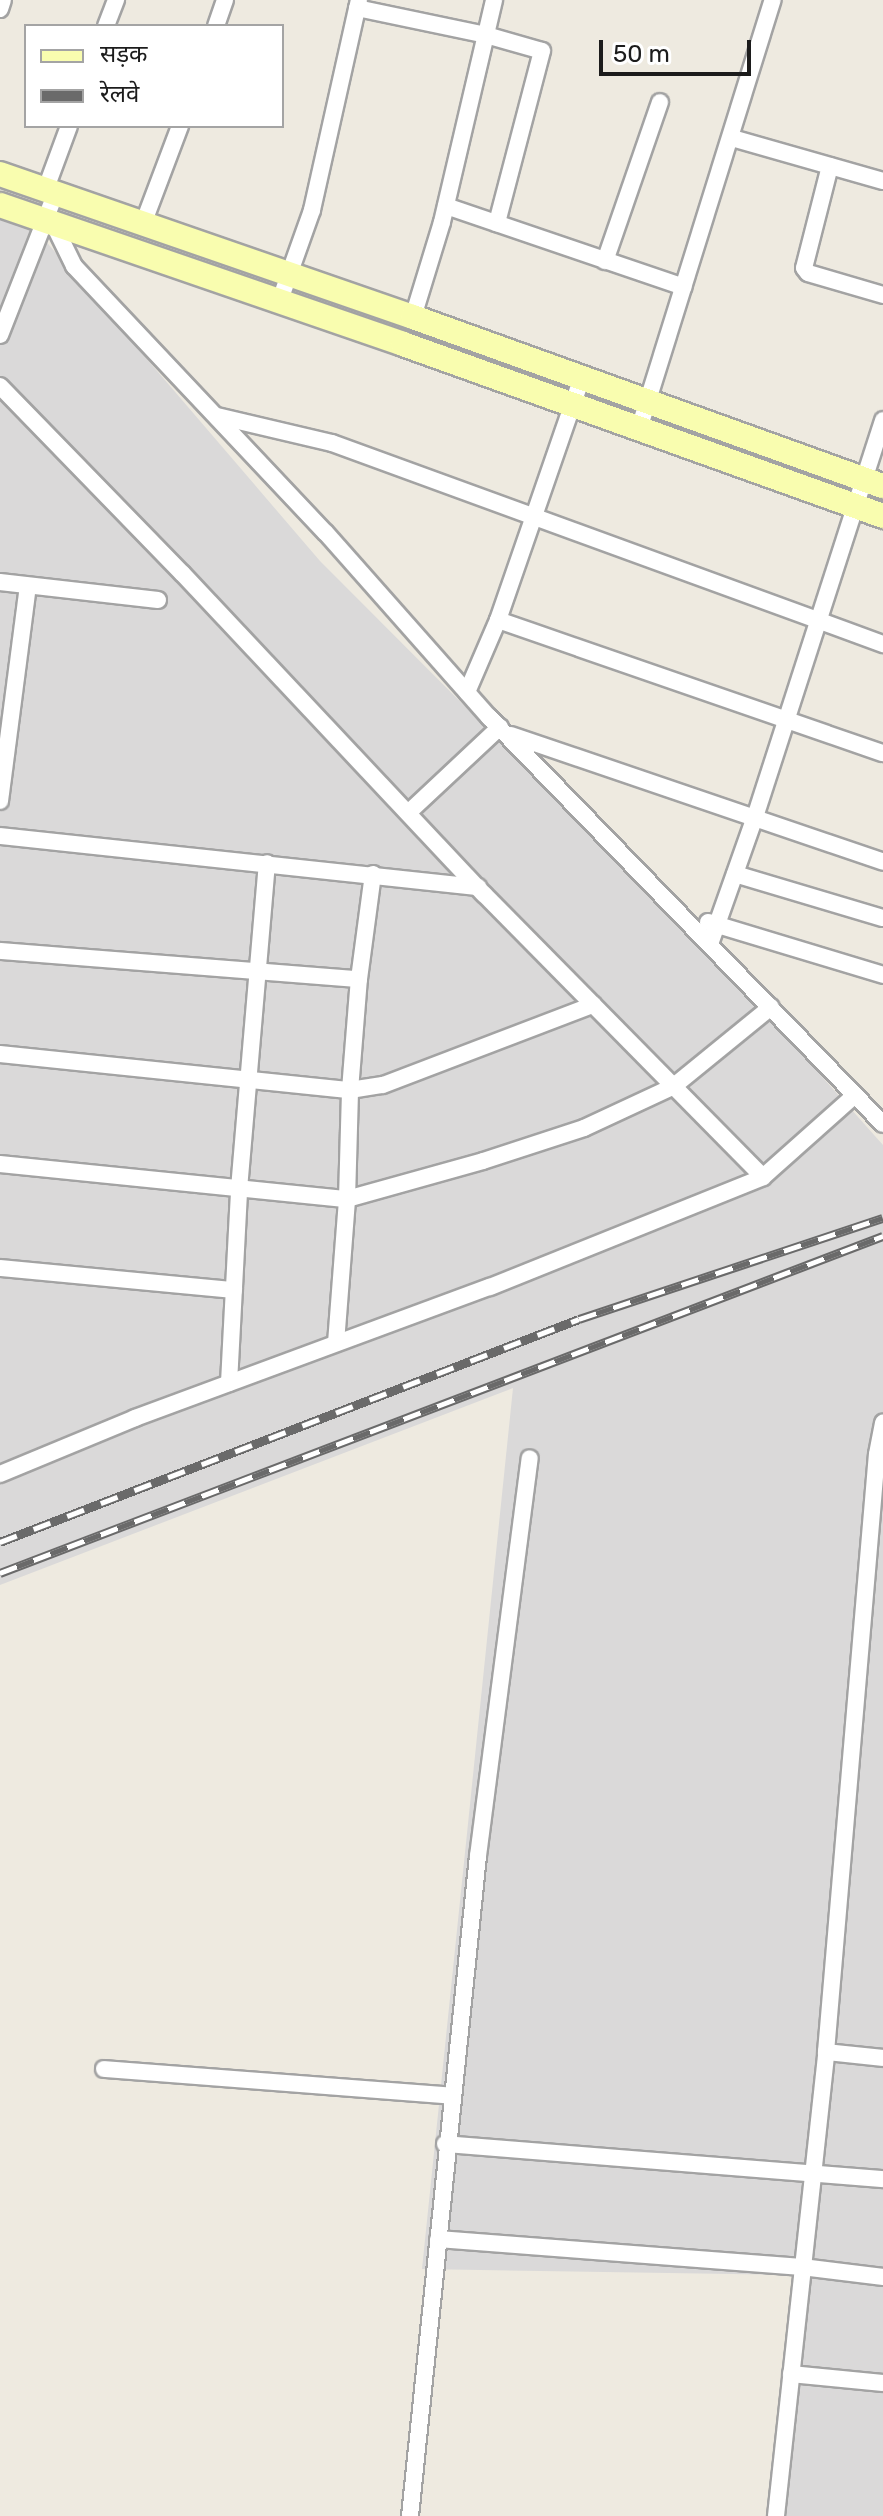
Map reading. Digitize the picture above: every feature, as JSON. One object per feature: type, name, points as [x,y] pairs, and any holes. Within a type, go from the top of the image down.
[{"type":"main road","points":[[0,174],[413,317],[581,380],[873,482]]},
{"type":"main road","points":[[0,205],[280,300],[571,407],[883,516]]},
{"type":"street","points":[[0,9],[3,0]]},
{"type":"street","points":[[107,24],[116,0]]},
{"type":"street","points":[[217,24],[225,0]]},
{"type":"street","points":[[413,317],[446,206],[494,0]]},
{"type":"street","points":[[639,429],[773,0]]},
{"type":"street","points":[[280,300],[312,210],[358,4],[538,48],[543,54],[497,223]]},
{"type":"street","points":[[605,261],[660,102]]},
{"type":"street","points":[[0,335],[50,223],[50,193],[68,128]]},
{"type":"street","points":[[143,224],[179,128]]},
{"type":"street","points":[[732,138],[883,181]]},
{"type":"street","points":[[830,166],[804,268],[808,273],[883,295]]},
{"type":"street","points":[[446,206],[684,287]]},
{"type":"street","points":[[50,223],[74,266],[326,533],[467,692],[883,1124]]},
{"type":"street","points":[[467,692],[498,620],[581,380]]},
{"type":"street","points":[[0,386],[478,887],[763,1177]]},
{"type":"street","points":[[215,416],[332,443],[883,644]]},
{"type":"street","points":[[710,944],[755,817],[854,506],[873,482],[883,420]]},
{"type":"street","points":[[0,582],[158,600]]},
{"type":"street","points":[[0,801],[28,586]]},
{"type":"street","points":[[498,620],[883,753]]},
{"type":"street","points":[[408,813],[503,730]]},
{"type":"street","points":[[503,730],[883,862]]},
{"type":"street","points":[[0,836],[478,887]]},
{"type":"street","points":[[229,1383],[239,1189],[267,863]]},
{"type":"street","points":[[336,1343],[347,1199],[350,1090],[359,979],[373,874]]},
{"type":"street","points":[[735,874],[883,918]]},
{"type":"street","points":[[684,916],[883,975]]},
{"type":"street","points":[[0,951],[256,974],[359,979]]},
{"type":"street","points":[[0,1054],[350,1090],[397,1080],[593,1005]]},
{"type":"street","points":[[0,1164],[347,1199],[483,1161],[584,1128],[674,1086],[771,1007]]},
{"type":"street","points":[[0,1474],[229,1383],[490,1287],[763,1177],[855,1095]]},
{"type":"street","points":[[0,1268],[234,1290]]},
{"type":"street","points":[[776,2516],[826,2052],[877,1454],[883,1423]]},
{"type":"street","points":[[410,2516],[445,2144],[478,1856],[530,1458]]},
{"type":"street","points":[[826,2052],[883,2058]]},
{"type":"street","points":[[104,2069],[451,2096]]},
{"type":"street","points":[[445,2144],[883,2179]]},
{"type":"street","points":[[438,2239],[802,2267],[883,2277]]},
{"type":"street","points":[[791,2374],[883,2383]]},
{"type":"shaded area","points":[[0,209],[25,217],[320,561],[717,959],[883,1145],[883,2516],[778,2516],[796,2275],[422,2269],[513,1388],[0,1585]]},
{"type":"railway","points":[[0,1542],[579,1319],[883,1218]]},
{"type":"railway","points":[[0,1573],[883,1236]]}]
